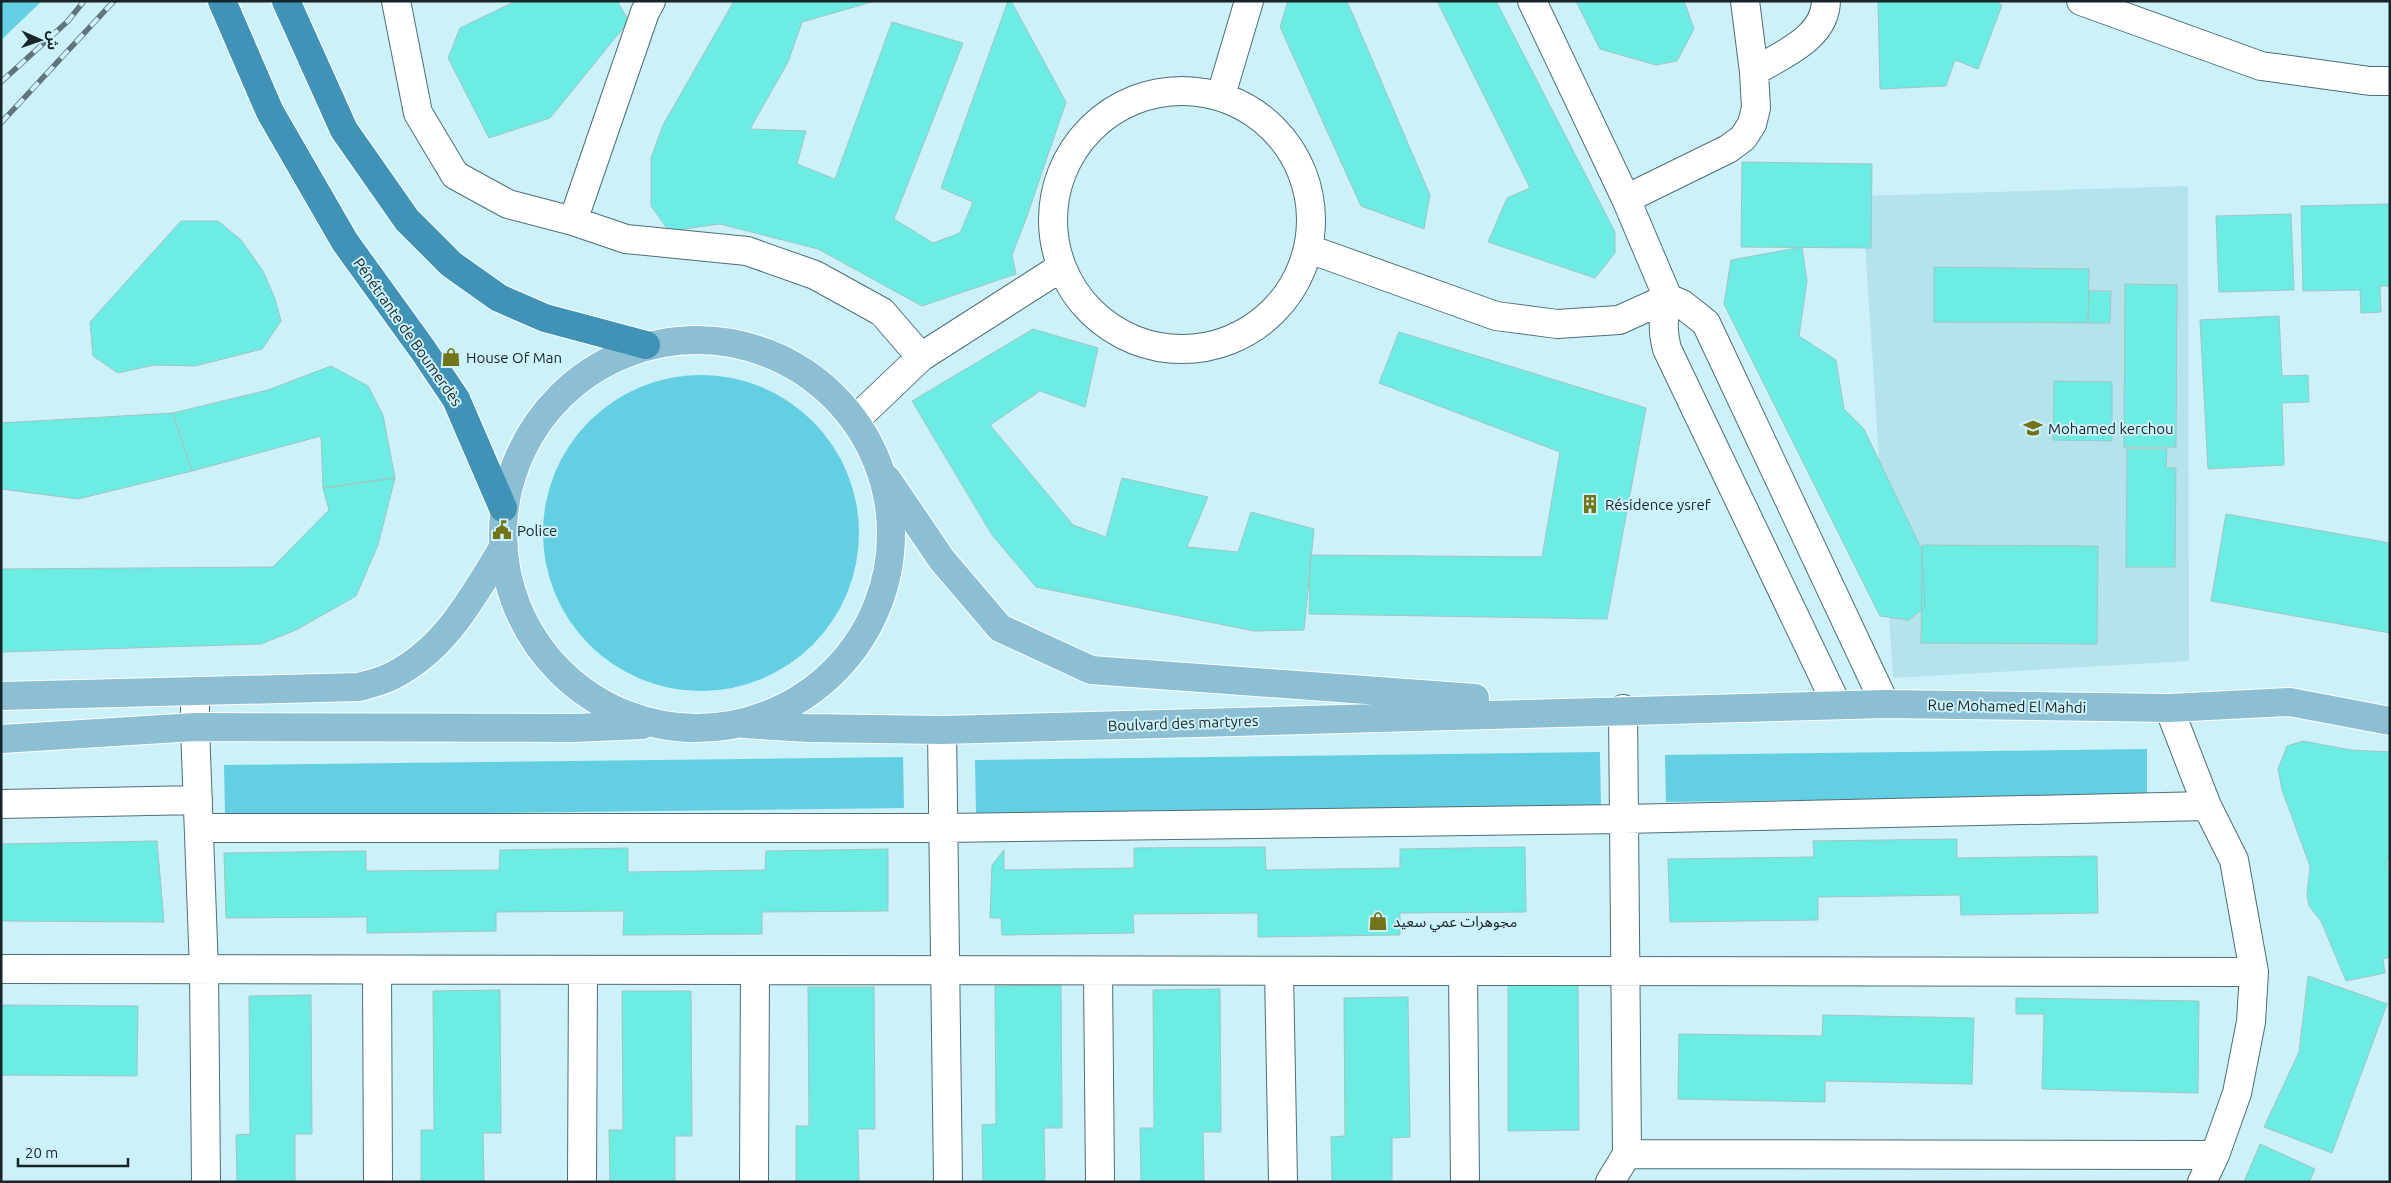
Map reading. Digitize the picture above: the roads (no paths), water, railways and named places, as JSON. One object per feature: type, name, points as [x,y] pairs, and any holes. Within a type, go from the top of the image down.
[{"type":"highway","name":"Pénétrante de Boumerdès","points":[[222,1],[270,112],[345,242],[424,350],[456,400],[503,508]]},
{"type":"highway","points":[[286,1],[344,130],[407,220],[451,264],[499,298],[545,318],[646,344]]},
{"type":"main road","points":[[882,472],[892,536],[881,599],[850,656],[802,698],[744,724],[680,729],[619,714],[566,679],[527,630],[505,571],[503,508],[519,452],[550,404],[594,368],[646,344],[704,338],[762,350],[814,377],[855,420],[882,472],[942,560],[1000,628],[1091,670],[1623,710]]},
{"type":"main road","points":[[1,696],[360,687],[391,677],[419,660],[443,638],[464,612],[504,546]]},
{"type":"main road","name":"Rue Mohamed El Mahdi","points":[[1623,710],[1885,704],[2168,708],[2290,702],[2390,721]]},
{"type":"main road","name":"Boulvard des martyres","points":[[744,724],[808,728],[942,730],[1623,710]]},
{"type":"main road","points":[[1,739],[195,726],[574,728],[659,724]]},
{"type":"street","points":[[396,1],[418,113],[455,175],[508,204],[573,221],[626,239],[747,251],[815,275],[882,312],[921,357]]},
{"type":"street","points":[[573,221],[645,12],[651,1]]},
{"type":"street","points":[[1221,95],[1249,1]]},
{"type":"street","points":[[1532,1],[1626,199],[1668,298],[1662,332],[1667,349],[1837,705]]},
{"type":"street","points":[[1626,199],[1728,149],[1743,138],[1752,124],[1756,108],[1754,72],[1745,1]]},
{"type":"street","points":[[1754,72],[1814,34],[1826,12],[1826,1]]},
{"type":"street","points":[[2081,1],[2261,66],[2370,81],[2390,81]]},
{"type":"street","points":[[1172,89],[1221,95],[1264,117],[1295,154],[1311,200],[1309,249],[1291,292],[1258,327],[1216,347],[1168,350],[1123,337],[1085,308],[1060,268],[1052,219],[1061,172],[1086,131],[1126,102],[1172,89]]},
{"type":"street","points":[[1309,249],[1496,316],[1557,324],[1619,320],[1668,298],[1682,304],[1706,323],[1885,704]]},
{"type":"street","points":[[855,420],[921,357],[1060,268]]},
{"type":"street","points":[[195,691],[204,970],[206,1182]]},
{"type":"street","points":[[2168,708],[2207,806],[2234,860],[2254,972],[2251,1022],[2237,1093],[2216,1155],[2202,1182]]},
{"type":"street","points":[[1610,1182],[1627,1154],[1627,971],[1623,710]]},
{"type":"street","points":[[942,730],[948,1182]]},
{"type":"street","points":[[1,804],[198,800]]},
{"type":"street","points":[[200,828],[943,828],[1624,819],[2207,806]]},
{"type":"street","points":[[1,969],[2254,972]]},
{"type":"street","points":[[377,970],[378,1182]]},
{"type":"street","points":[[582,1182],[583,970]]},
{"type":"street","points":[[754,1182],[755,970]]},
{"type":"street","points":[[1098,971],[1100,1182]]},
{"type":"street","points":[[1279,971],[1283,1182]]},
{"type":"street","points":[[1463,971],[1465,1182]]},
{"type":"street","points":[[1627,1154],[2216,1155]]},
{"type":"railway","points":[[1,82],[68,21],[84,1]]},
{"type":"railway","points":[[1,123],[114,1]]},
{"type":"place","name":"House Of Man","points":[[451,357]]},
{"type":"place","name":"Mohamed kerchou","points":[[2033,428]]},
{"type":"place","name":"Résidence ysref","points":[[1590,504]]},
{"type":"place","name":"Police","points":[[502,530]]},
{"type":"place","name":"مجوهرات عمي سعيد","points":[[1378,921]]}]
